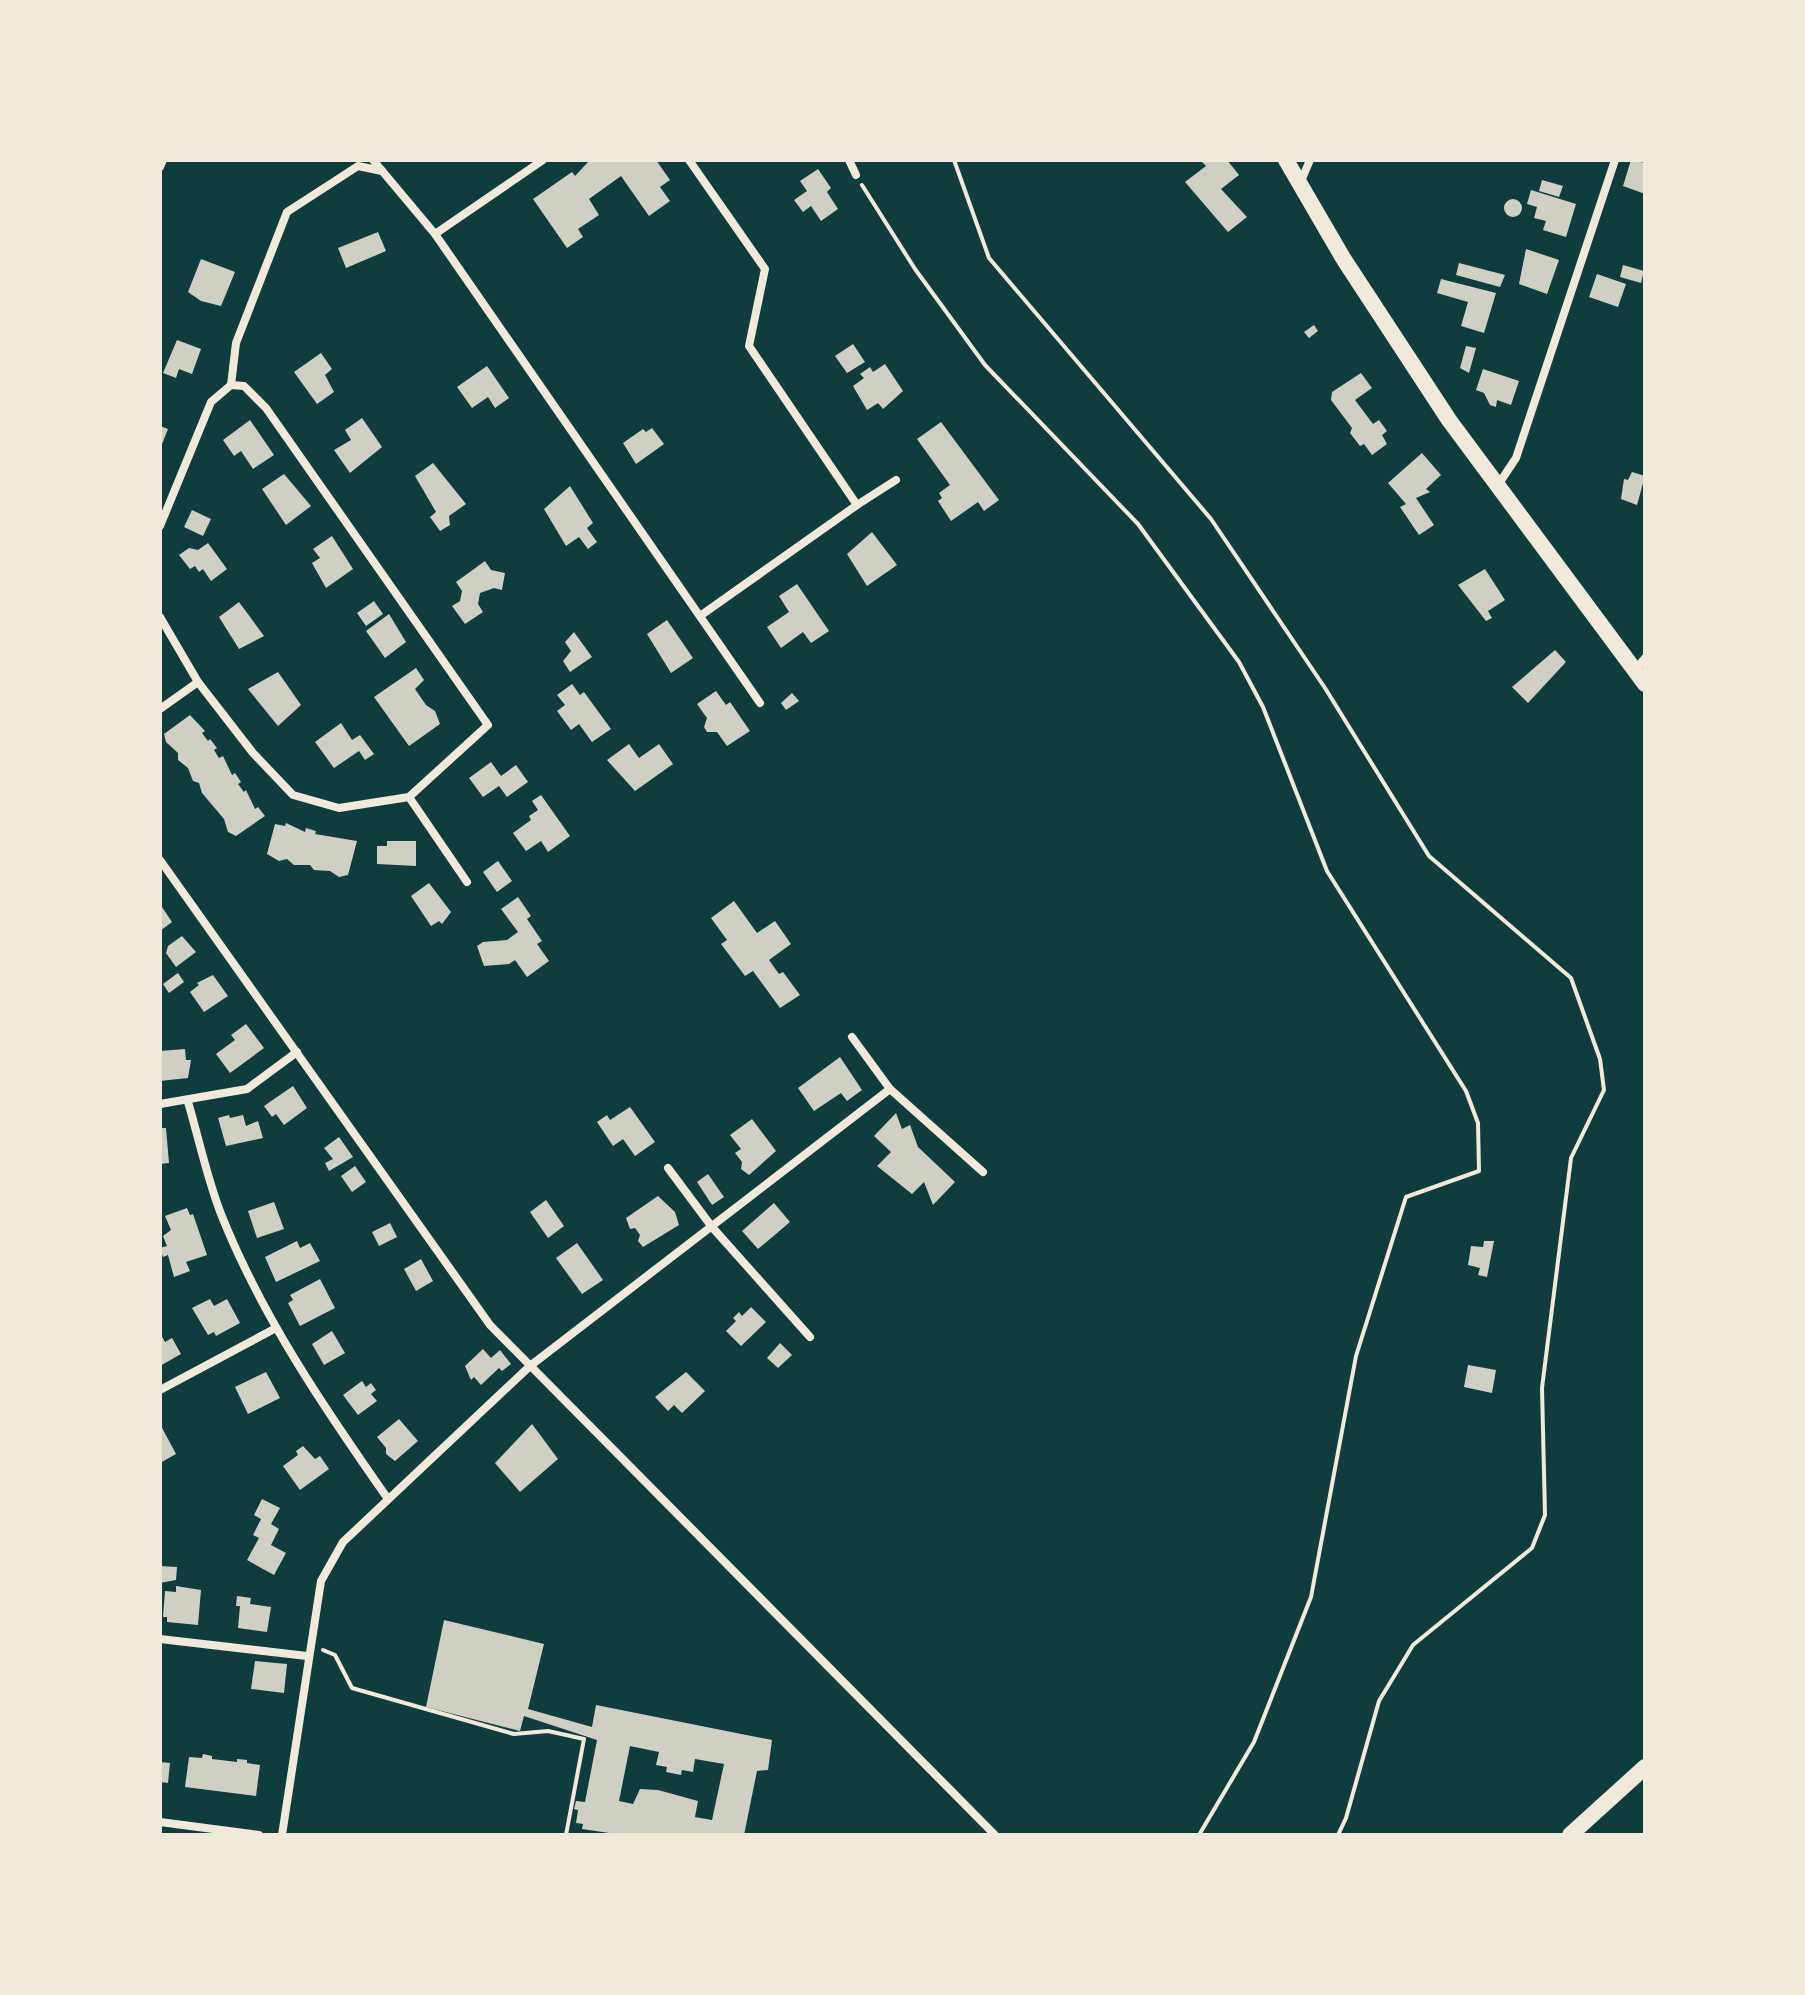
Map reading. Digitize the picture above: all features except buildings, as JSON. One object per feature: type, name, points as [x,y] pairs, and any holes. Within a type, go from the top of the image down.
[{"type":"main road","points":[[1286,160],[1399,347],[1496,487],[1642,670]]},
{"type":"main road","points":[[1570,1835],[1645,1767]]},
{"type":"street","points":[[160,167],[163,160]]},
{"type":"street","points":[[373,160],[435,234],[760,703]]},
{"type":"street","points":[[435,234],[543,160]]},
{"type":"street","points":[[689,160],[765,269],[749,346],[857,505]]},
{"type":"street","points":[[849,160],[856,175]]},
{"type":"street","points":[[1300,184],[1310,160]]},
{"type":"street","points":[[1496,487],[1516,458],[1615,160]]},
{"type":"street","points":[[160,526],[211,402],[231,385],[236,343],[287,212],[358,166],[382,171]]},
{"type":"street","points":[[160,617],[198,682],[253,753],[293,795],[339,808],[409,797],[488,725],[266,408],[244,386],[231,385]]},
{"type":"street","points":[[700,616],[896,480]]},
{"type":"street","points":[[160,709],[198,682]]},
{"type":"street","points":[[409,797],[467,882]]},
{"type":"street","points":[[160,860],[490,1325],[995,1835]]},
{"type":"street","points":[[852,1037],[890,1089],[983,1172]]},
{"type":"street","points":[[160,1104],[188,1102],[247,1089],[297,1052]]},
{"type":"street","points":[[282,1835],[321,1581],[343,1542],[530,1366],[890,1089]]},
{"type":"street","points":[[188,1102],[221,1213],[276,1328],[325,1408],[388,1499]]},
{"type":"street","points":[[668,1168],[712,1227],[810,1337]]},
{"type":"street","points":[[160,1390],[276,1328]]},
{"type":"street","points":[[160,1639],[308,1651]]},
{"type":"street","points":[[160,1822],[259,1835]]},
{"type":"path","points":[[954,160],[989,258],[1211,519],[1325,688],[1429,856],[1571,978],[1600,1059],[1604,1090],[1571,1158],[1544,1373],[1545,1515],[1532,1548],[1413,1645],[1379,1701],[1346,1818],[1338,1835]]},
{"type":"path","points":[[856,175],[915,269],[985,365],[1138,524],[1239,662],[1263,707],[1327,871],[1439,1044],[1466,1091],[1478,1123],[1479,1171],[1406,1197],[1356,1356],[1311,1597],[1254,1742],[1199,1835]]},
{"type":"path","points":[[308,1651],[335,1655],[352,1688],[514,1734],[548,1731],[584,1739],[566,1835]]}]
